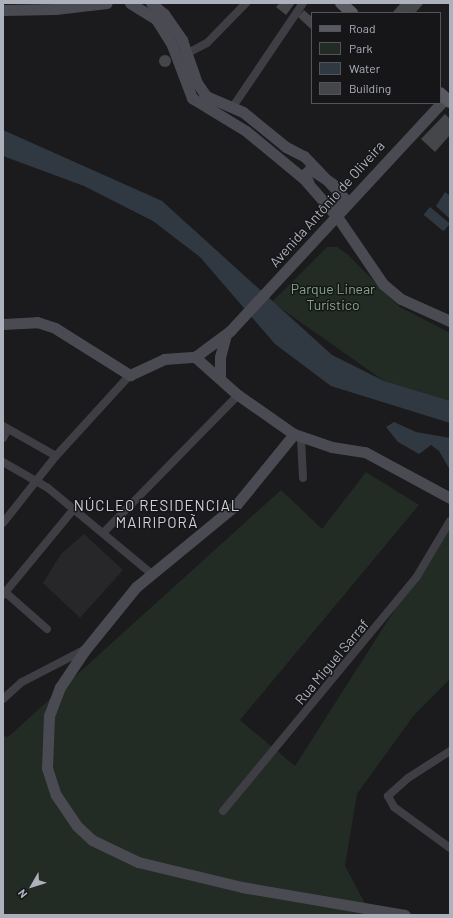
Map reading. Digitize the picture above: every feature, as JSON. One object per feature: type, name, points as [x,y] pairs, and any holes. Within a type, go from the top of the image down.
[{"type":"main road","points":[[341,3],[351,12]]},
{"type":"street","points":[[3,10],[81,8],[107,3]]},
{"type":"street","points":[[130,3],[156,19],[172,45],[192,98],[246,131],[336,208],[344,203],[344,198],[333,184],[304,156]]},
{"type":"street","points":[[151,3],[172,23],[188,54],[202,92],[232,108],[304,156],[322,164],[347,188],[352,190],[367,181]]},
{"type":"street","points":[[188,54],[207,43],[246,3]]},
{"type":"street","points":[[232,108],[303,3]]},
{"type":"street","name":"Avenida Antônio de Oliveira","points":[[195,357],[228,333],[338,218],[367,181],[439,104]]},
{"type":"street","points":[[333,184],[310,169],[305,174],[310,186],[338,218],[383,284],[401,299],[450,322]]},
{"type":"street","points":[[3,324],[38,322],[55,328],[130,375]]},
{"type":"street","name":"Avenida Antônio de Oliveira","points":[[220,376],[220,357],[228,333]]},
{"type":"street","points":[[3,523],[56,456],[130,375],[164,359],[195,357],[220,376],[238,395],[298,436],[365,452],[450,498]]},
{"type":"street","points":[[103,533],[238,395]]},
{"type":"street","points":[[3,438],[6,428],[56,456]]},
{"type":"street","points":[[298,436],[303,478]]},
{"type":"street","points":[[298,436],[237,504],[124,599],[60,686],[48,716],[45,750],[53,790],[77,826],[112,851],[173,871],[405,915]]},
{"type":"street","points":[[3,462],[37,480],[152,574]]},
{"type":"street","points":[[47,630],[4,594],[74,509]]},
{"type":"street","name":"Rua Miguel Sarraf","points":[[223,811],[416,578],[450,522]]},
{"type":"street","points":[[3,699],[22,682],[85,650]]},
{"type":"street","points":[[450,751],[389,794],[394,807],[450,848]]},
{"type":"shaded area","points":[[84,534],[123,570],[80,618],[43,583],[61,554]]},
{"type":"green space","name":"Parque Linear Turístico","points":[[327,247],[337,247],[347,254],[400,307],[450,333],[450,402],[384,381],[272,302]]},
{"type":"green space","points":[[366,472],[419,505],[240,720],[295,766],[450,523],[450,679],[414,715],[357,794],[345,866],[371,915],[3,915],[3,735],[8,737],[281,490],[322,529]]},
{"type":"water","points":[[3,130],[162,201],[332,355],[384,381],[450,401],[450,423],[331,386],[275,344],[200,257],[153,221],[84,186],[3,156]]},
{"type":"water","points":[[445,192],[450,196],[450,219],[436,206]]},
{"type":"water","points":[[430,207],[450,224],[443,231],[424,215]]},
{"type":"water","points":[[394,422],[416,432],[450,438],[450,470],[439,451],[431,445],[419,454],[398,442],[386,427]]},
{"type":"building","points":[[280,3],[295,3],[286,15],[276,7]]},
{"type":"building","points":[[401,3],[424,3],[416,12],[393,12]]},
{"type":"building","points":[[304,10],[311,16],[311,29],[298,17]]},
{"type":"building","points":[[165,55],[169,57],[171,61],[169,65],[165,67],[161,65],[159,61],[161,57]]},
{"type":"building","points":[[445,114],[450,119],[450,135],[435,152],[421,139]]},
{"type":"district","name":"NÚCLEO RESIDENCIAL MAIRIPORÃ","points":[[157,514]]}]
